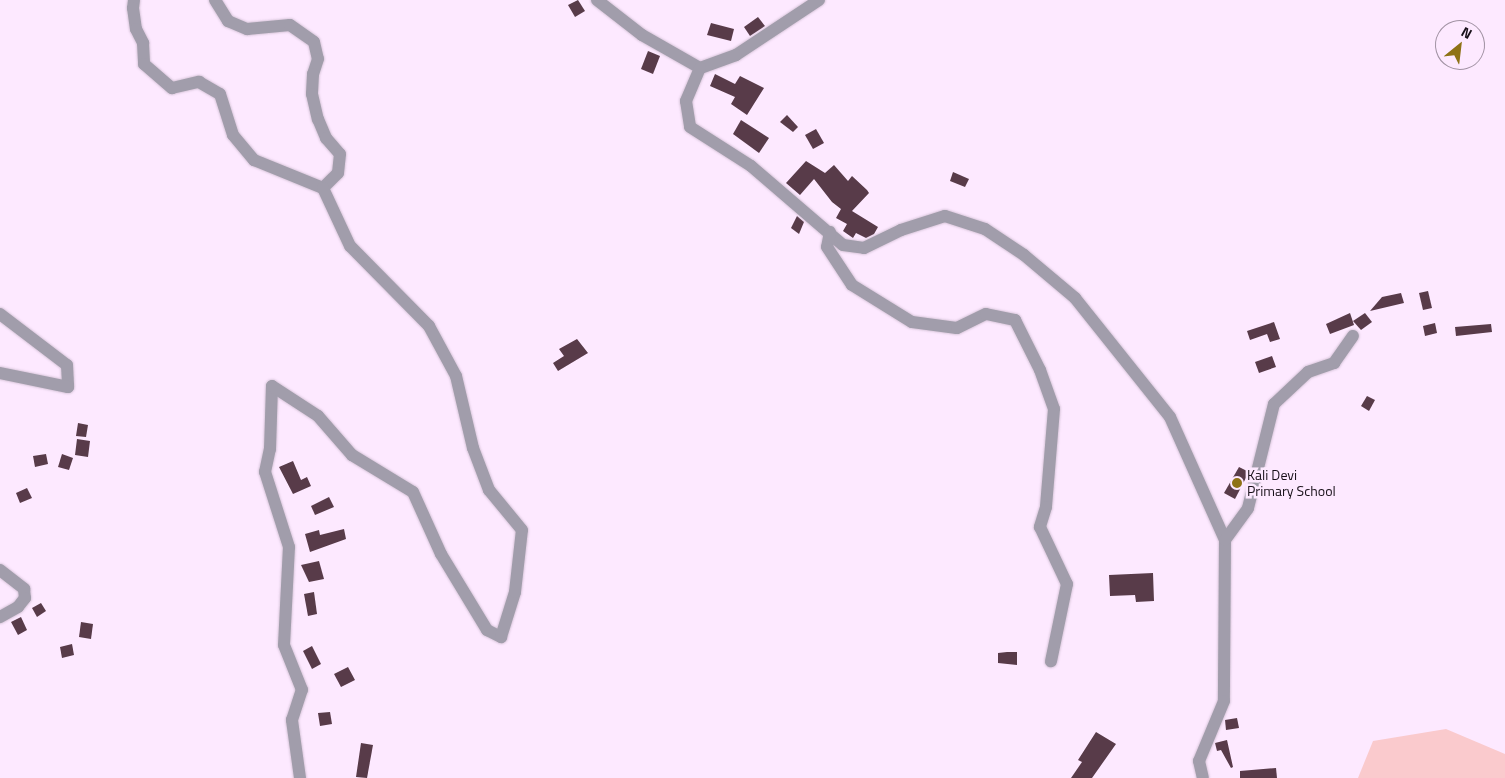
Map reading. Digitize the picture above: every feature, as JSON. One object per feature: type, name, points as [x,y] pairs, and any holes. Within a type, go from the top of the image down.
[{"type":"street","points":[[134,0],[133,8],[136,29],[143,43],[144,64],[172,88],[199,82],[220,94],[234,135],[254,160],[323,188],[350,246],[429,326],[456,376],[471,440],[489,490],[522,530],[515,592],[501,637],[486,630],[441,554],[413,492],[352,455],[318,416],[272,386],[270,449],[265,472],[289,547],[284,645],[302,690],[292,720],[300,778]]},
{"type":"street","points":[[215,0],[228,21],[247,29],[290,25],[314,42],[318,60],[313,74],[312,94],[318,119],[326,138],[340,154],[338,173],[323,188]]},
{"type":"street","points":[[596,0],[642,35],[700,68]]},
{"type":"street","points":[[819,0],[736,55],[700,68],[686,100],[690,126],[752,166],[844,245],[864,248],[901,230],[945,216],[985,229],[1024,255],[1075,298],[1170,417],[1225,540],[1224,701],[1199,761],[1203,778]]},
{"type":"street","points":[[830,232],[827,247],[852,285],[912,322],[957,328],[986,314],[1015,320],[1040,370],[1054,409],[1046,507],[1040,527],[1067,584],[1051,661]]},
{"type":"street","points":[[0,314],[67,365],[68,387],[0,373]]},
{"type":"street","points":[[1225,540],[1248,508],[1274,404],[1308,372],[1334,363],[1353,336]]},
{"type":"street","points":[[0,570],[24,589],[25,598],[18,607],[0,618]]},
{"type":"shaded area","points":[[1446,729],[1505,754],[1505,778],[1358,778],[1373,741]]},
{"type":"building","points":[[578,0],[585,11],[575,17],[568,5]]},
{"type":"building","points":[[758,17],[765,26],[750,36],[744,27]]},
{"type":"building","points":[[711,23],[734,29],[731,41],[707,35]]},
{"type":"building","points":[[648,51],[660,56],[653,74],[641,69]]},
{"type":"building","points":[[715,74],[735,84],[740,76],[764,88],[747,115],[731,104],[735,97],[710,86]]},
{"type":"building","points":[[787,115],[798,127],[793,132],[780,122]]},
{"type":"building","points":[[741,120],[769,138],[759,153],[733,134]]},
{"type":"building","points":[[816,129],[824,143],[813,149],[805,135]]},
{"type":"building","points":[[806,161],[825,173],[834,165],[848,181],[852,176],[867,190],[869,193],[852,211],[878,227],[874,234],[866,238],[856,233],[853,238],[843,231],[847,224],[836,218],[841,209],[832,202],[814,179],[800,195],[786,183]]},
{"type":"building","points":[[953,172],[969,179],[965,187],[950,181]]},
{"type":"building","points":[[797,216],[804,222],[799,234],[791,228]]},
{"type":"building","points":[[1428,291],[1432,308],[1423,310],[1419,293]]},
{"type":"building","points":[[1401,293],[1404,303],[1370,311],[1382,297]]},
{"type":"building","points":[[1350,313],[1354,325],[1330,334],[1326,324]]},
{"type":"building","points":[[1365,313],[1372,322],[1361,330],[1353,321]]},
{"type":"building","points":[[1274,322],[1280,339],[1270,342],[1267,334],[1250,340],[1247,331]]},
{"type":"building","points":[[1435,323],[1437,333],[1425,336],[1423,326]]},
{"type":"building","points":[[1491,324],[1492,332],[1456,336],[1455,327]]},
{"type":"building","points":[[577,339],[588,353],[558,371],[553,363],[564,356],[559,349]]},
{"type":"building","points":[[1272,356],[1276,367],[1259,373],[1255,362]]},
{"type":"building","points":[[1367,396],[1375,400],[1369,411],[1361,406]]},
{"type":"building","points":[[78,423],[88,425],[86,437],[76,436]]},
{"type":"building","points":[[77,439],[90,441],[88,457],[75,455]]},
{"type":"building","points":[[46,454],[48,464],[35,467],[33,456]]},
{"type":"building","points":[[62,454],[73,458],[69,470],[58,467]]},
{"type":"building","points":[[293,461],[301,480],[307,477],[311,486],[293,494],[279,467]]},
{"type":"building","name":"Kali Devi Primary School","points":[[1239,467],[1249,472],[1235,499],[1224,493]]},
{"type":"building","points":[[27,488],[32,498],[20,503],[16,493]]},
{"type":"building","points":[[329,497],[334,507],[315,515],[311,506]]},
{"type":"building","points":[[344,529],[346,539],[310,552],[305,534],[319,530],[320,535]]},
{"type":"building","points":[[319,561],[324,579],[309,582],[301,565]]},
{"type":"building","points":[[1153,573],[1154,601],[1136,602],[1135,595],[1110,596],[1109,575]]},
{"type":"building","points":[[314,592],[317,614],[308,616],[304,594]]},
{"type":"building","points":[[41,603],[46,611],[37,617],[32,608]]},
{"type":"building","points":[[21,617],[27,630],[18,635],[11,622]]},
{"type":"building","points":[[81,622],[93,624],[91,639],[79,637]]},
{"type":"building","points":[[72,644],[74,655],[62,658],[60,647]]},
{"type":"building","points":[[312,646],[321,664],[312,669],[303,651]]},
{"type":"building","points":[[1017,652],[1017,665],[998,663],[998,653]]},
{"type":"building","points":[[348,667],[355,680],[341,687],[334,674]]},
{"type":"building","points":[[330,712],[332,724],[320,726],[318,713]]},
{"type":"building","points":[[1237,718],[1239,728],[1226,730],[1225,720]]},
{"type":"building","points":[[1096,732],[1116,744],[1092,778],[1071,778],[1082,762],[1078,760]]},
{"type":"building","points":[[1227,740],[1233,767],[1231,768],[1221,750],[1217,751],[1215,743]]},
{"type":"building","points":[[361,743],[373,745],[367,778],[356,777]]},
{"type":"building","points":[[1276,768],[1277,778],[1240,778],[1240,771]]},
{"type":"place","name":"Kali Devi Primary School","points":[[1237,483]]}]
